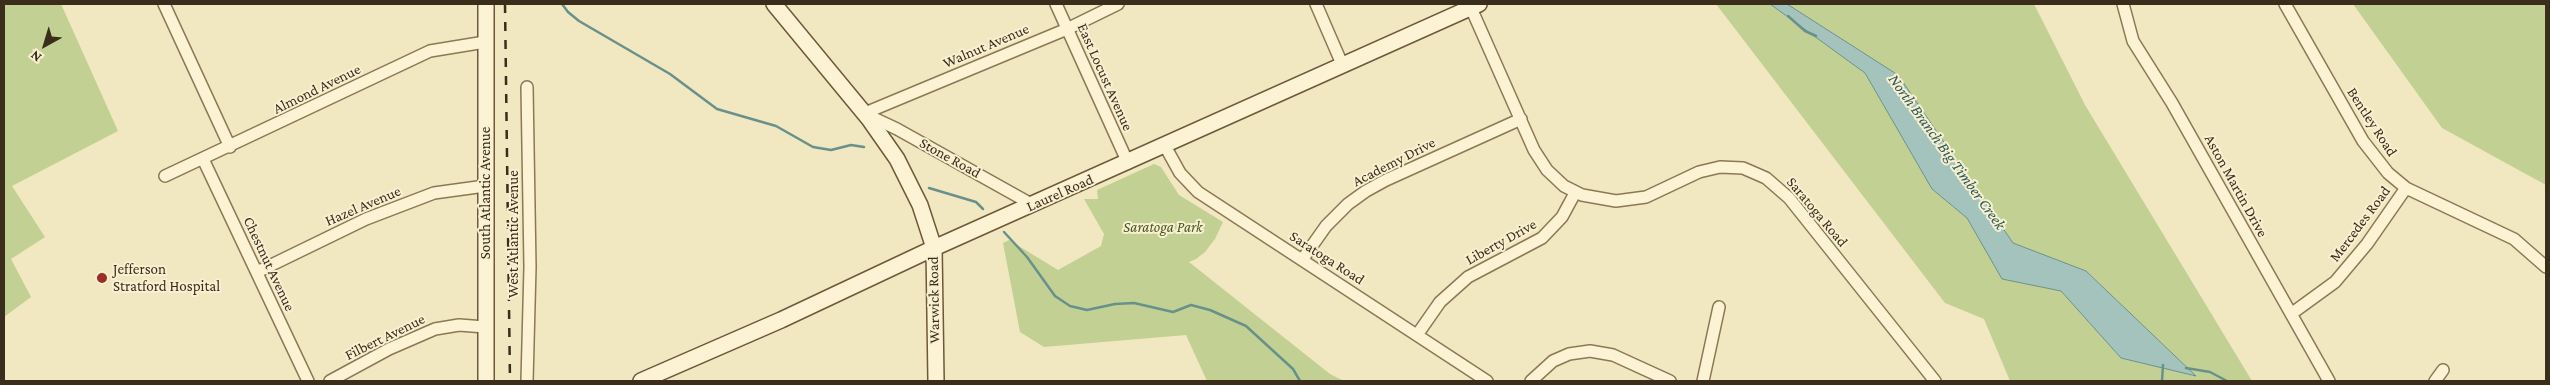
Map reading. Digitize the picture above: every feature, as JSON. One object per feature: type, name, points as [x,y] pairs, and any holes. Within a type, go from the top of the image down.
[{"type":"main road","name":"South Atlantic Avenue","points":[[486,4],[486,381]]},
{"type":"main road","name":"Stone Road","points":[[774,4],[865,114],[897,159],[925,219]]},
{"type":"main road","name":"Laurel Road","points":[[642,381],[781,320],[934,248],[1165,146],[1342,64],[1475,6]]},
{"type":"main road","name":"Warwick Road","points":[[925,219],[934,248],[936,381]]},
{"type":"street","points":[[164,4],[230,147]]},
{"type":"street","name":"East Locust Avenue","points":[[1056,4],[1128,162]]},
{"type":"street","name":"Walnut Avenue","points":[[865,114],[1067,29],[1118,4]]},
{"type":"street","points":[[1316,4],[1342,64]]},
{"type":"street","name":"Aston Martin Drive","points":[[2122,4],[2132,40],[2172,103],[2329,381]]},
{"type":"street","name":"Bentley Road","points":[[2285,4],[2363,141],[2388,173],[2406,188],[2514,239],[2546,268]]},
{"type":"street","name":"Saratoga Road","points":[[1475,6],[1521,119],[1543,164],[1558,182],[1575,193],[1601,200],[1632,200],[1652,194],[1713,168],[1734,167],[1759,174],[1772,182],[1789,198],[1929,379]]},
{"type":"street","name":"Almond Avenue","points":[[165,176],[230,147],[430,51],[486,42]]},
{"type":"street","name":"West Atlantic Avenue","points":[[527,87],[530,267],[527,381]]},
{"type":"street","name":"Stone Road","points":[[865,114],[897,129],[1033,204]]},
{"type":"street","name":"Academy Drive","points":[[1302,260],[1326,226],[1348,204],[1366,191],[1521,119]]},
{"type":"street","name":"Saratoga Road","points":[[1165,146],[1180,173],[1198,192],[1487,381]]},
{"type":"street","name":"Chestnut Avenue","points":[[203,159],[308,381]]},
{"type":"street","name":"Hazel Avenue","points":[[257,272],[366,219],[434,193],[485,186]]},
{"type":"street","name":"Mercedes Road","points":[[2290,314],[2335,282],[2367,244],[2406,188]]},
{"type":"street","name":"Liberty Drive","points":[[1417,335],[1440,302],[1468,277],[1542,238],[1562,217],[1575,193]]},
{"type":"street","points":[[1703,381],[1719,307]]},
{"type":"street","name":"Filbert Avenue","points":[[330,381],[389,349],[435,329],[459,325],[485,327]]},
{"type":"street","points":[[1530,381],[1553,361],[1569,354],[1590,351],[1613,355],[1670,381]]},
{"type":"street","points":[[2435,381],[2443,370]]},
{"type":"green space","points":[[4,4],[61,4],[118,131],[12,186],[45,237],[11,259],[31,297],[4,317]]},
{"type":"green space","points":[[1716,4],[1770,4],[1865,73],[1932,189],[1967,218],[2002,279],[2061,291],[2121,358],[2195,375],[2086,271],[2013,243],[1898,75],[1787,4],[2034,4],[2085,105],[2252,381],[2010,381],[1984,319],[1945,303]]},
{"type":"green space","points":[[2353,4],[2546,4],[2546,185],[2442,128]]},
{"type":"green space","name":"Saratoga Park","points":[[1154,164],[1161,167],[1179,195],[1223,222],[1215,239],[1205,252],[1189,262],[1330,374],[1344,381],[1207,381],[1186,335],[1044,347],[1020,332],[1003,243],[1009,240],[1058,270],[1101,246],[1104,234],[1084,199],[1098,199],[1097,190]]},
{"type":"water","points":[[1770,4],[1787,4],[1898,75],[2013,243],[2086,271],[2196,376],[2121,358],[2061,291],[2002,279],[1967,218],[1932,189],[1865,73]]},
{"type":"waterway","points":[[562,4],[579,21],[670,74],[717,109],[776,126],[813,147],[831,150],[851,145],[864,147]]},
{"type":"waterway","name":"North Branch Big Timber Creek","points":[[1788,16],[1805,31],[1816,36]]},
{"type":"waterway","points":[[929,188],[976,202],[983,209]]},
{"type":"waterway","points":[[1004,232],[1027,257],[1055,296],[1070,306],[1087,310],[1115,304],[1134,303],[1173,312],[1191,305],[1210,310],[1246,326],[1293,369],[1300,381]]},
{"type":"waterway","points":[[2162,381],[2163,365]]},
{"type":"waterway","name":"North Branch Big Timber Creek","points":[[2186,368],[2210,372],[2227,381]]},
{"type":"railway","points":[[505,4],[510,381]]},
{"type":"place","name":"Jefferson Stratford Hospital","points":[[102,278]]}]
